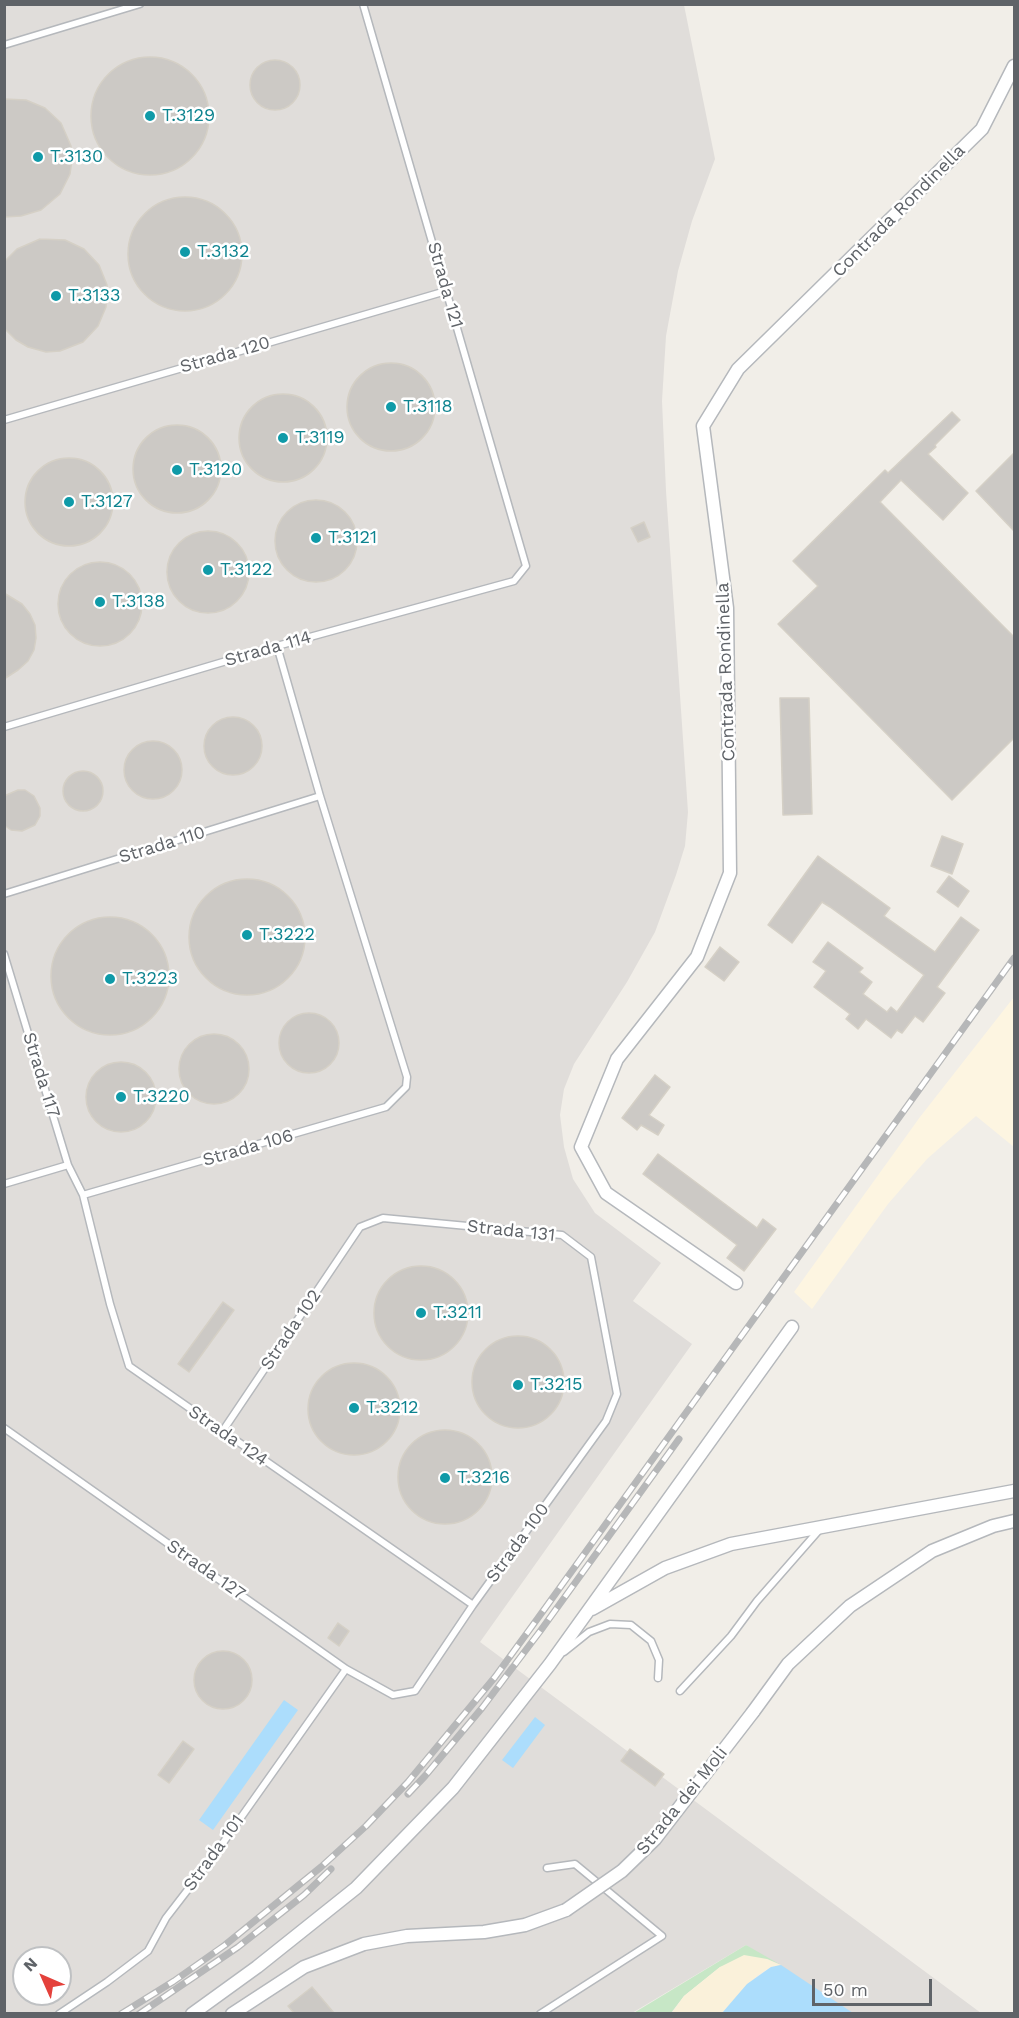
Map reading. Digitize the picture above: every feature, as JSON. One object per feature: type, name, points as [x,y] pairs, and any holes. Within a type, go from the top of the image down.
[{"type":"street","name":"Contrada Rondinella","points":[[736,1283],[606,1193],[582,1147],[617,1059],[697,957],[730,873],[727,608],[703,426],[738,369],[982,129],[1014,66]]},
{"type":"street","points":[[192,2013],[256,1967],[356,1888],[453,1788],[550,1664],[792,1327]]},
{"type":"street","points":[[587,1612],[665,1568],[731,1544],[1014,1491]]},
{"type":"street","name":"Strada dei Moli","points":[[232,2013],[304,1967],[364,1944],[407,1936],[484,1932],[525,1925],[566,1910],[622,1871],[655,1839],[788,1664],[850,1606],[933,1551],[993,1526],[1014,1521]]},
{"type":"lane","points":[[4,45],[140,4]]},
{"type":"lane","name":"Strada 121","points":[[363,4],[526,566]]},
{"type":"lane","name":"Strada 120","points":[[4,420],[446,291]]},
{"type":"lane","name":"Strada 114","points":[[4,727],[277,646],[514,581],[526,566]]},
{"type":"lane","points":[[277,646],[320,796]]},
{"type":"lane","name":"Strada 110","points":[[4,894],[320,796]]},
{"type":"lane","name":"Strada 106","points":[[82,1195],[386,1107],[406,1088],[407,1077],[320,796]]},
{"type":"lane","name":"Strada 117","points":[[4,954],[68,1165],[82,1195]]},
{"type":"lane","points":[[4,1184],[68,1165]]},
{"type":"lane","name":"Strada 124","points":[[82,1195],[110,1305],[129,1366],[473,1605]]},
{"type":"lane","name":"Strada 131","points":[[360,1227],[383,1218],[561,1235],[591,1257],[617,1394]]},
{"type":"lane","name":"Strada 102","points":[[222,1432],[360,1227]]},
{"type":"lane","name":"Strada 100","points":[[415,1691],[473,1605],[606,1421],[617,1394]]},
{"type":"lane","name":"Strada 127","points":[[4,1428],[346,1669],[393,1695],[415,1691]]},
{"type":"lane","points":[[680,1691],[732,1636],[757,1600],[820,1528]]},
{"type":"lane","points":[[550,1664],[589,1632],[610,1624],[631,1625],[651,1641],[659,1660],[658,1678]]},
{"type":"lane","name":"Strada 101","points":[[58,2013],[107,1982],[148,1951],[166,1918],[213,1857],[346,1669]]},
{"type":"lane","points":[[540,2013],[662,1936],[575,1864],[548,1869]]},
{"type":"shaded area","points":[[5,5],[684,5],[715,159],[692,221],[678,271],[666,336],[662,401],[688,812],[685,846],[655,932],[627,982],[574,1064],[564,1089],[560,1115],[564,1147],[573,1179],[595,1213],[661,1263],[633,1301],[692,1344],[480,1642],[981,2013],[838,2013],[746,1945],[632,2013],[5,2014]]},
{"type":"shaded area","points":[[1014,997],[1014,1147],[976,1116],[927,1159],[888,1204],[812,1309],[794,1292],[920,1117]]},
{"type":"green space","points":[[746,1945],[781,1965],[767,1959],[720,1967],[684,1996],[671,2013],[632,2014]]},
{"type":"sand","points":[[744,1955],[767,1959],[781,1965],[771,1967],[758,1975],[722,2013],[671,2014],[684,1996],[720,1967]]},
{"type":"water","points":[[284,1700],[298,1710],[213,1830],[199,1820]]},
{"type":"water","points":[[535,1717],[545,1725],[513,1768],[502,1760]]},
{"type":"water","points":[[781,1965],[853,2013],[722,2013],[747,1984],[771,1967]]},
{"type":"building","name":"T.3129","points":[[150,57],[173,61],[192,74],[205,93],[209,116],[205,139],[192,158],[173,171],[150,175],[127,171],[108,158],[95,139],[91,116],[95,93],[108,74],[127,61]]},
{"type":"building","points":[[270,60],[280,60],[293,67],[300,80],[300,90],[293,103],[280,110],[270,110],[261,106],[254,99],[250,90],[250,80],[254,71],[261,64]]},
{"type":"building","name":"T.3130","points":[[4,99],[26,100],[45,108],[61,123],[71,146],[70,174],[60,194],[41,210],[21,216],[4,217]]},
{"type":"building","name":"T.3132","points":[[185,197],[207,202],[225,214],[237,232],[242,254],[237,276],[225,294],[207,306],[185,311],[163,306],[145,294],[133,276],[128,254],[133,232],[145,214],[163,202]]},
{"type":"building","name":"T.3133","points":[[40,239],[65,240],[84,249],[99,265],[107,285],[106,307],[98,326],[83,342],[60,351],[46,352],[28,347],[16,340],[4,328],[4,262],[17,249]]},
{"type":"building","name":"T.3118","points":[[391,363],[408,367],[422,376],[431,390],[435,407],[431,424],[422,438],[408,447],[391,451],[374,447],[360,438],[351,424],[347,407],[351,390],[360,376],[374,367]]},
{"type":"building","name":"T.3119","points":[[283,394],[300,398],[314,407],[323,421],[327,438],[323,455],[314,469],[300,478],[283,482],[266,478],[252,469],[243,455],[239,438],[243,421],[252,407],[266,398]]},
{"type":"building","points":[[952,412],[960,420],[928,454],[968,493],[943,520],[901,480],[880,502],[1014,637],[1014,738],[952,800],[778,624],[818,586],[793,561],[885,470],[888,473]]},
{"type":"building","name":"T.3120","points":[[177,425],[194,429],[208,438],[217,452],[221,469],[217,486],[208,500],[194,509],[177,513],[160,509],[146,500],[137,486],[133,469],[137,452],[146,438],[160,429]]},
{"type":"building","points":[[1014,453],[1014,531],[976,491]]},
{"type":"building","name":"T.3127","points":[[69,458],[86,462],[100,471],[109,485],[113,502],[109,519],[100,533],[86,542],[69,546],[52,542],[38,533],[29,519],[25,502],[29,485],[38,471],[52,462]]},
{"type":"building","name":"T.3121","points":[[308,500],[324,500],[339,506],[351,518],[357,533],[357,549],[351,564],[339,576],[324,582],[308,582],[293,576],[281,564],[275,549],[275,533],[281,518],[293,506]]},
{"type":"building","points":[[644,522],[650,537],[638,542],[631,528]]},
{"type":"building","name":"T.3122","points":[[200,531],[216,531],[231,538],[242,549],[249,564],[246,588],[237,601],[216,613],[200,613],[185,606],[174,595],[167,580],[167,564],[174,549],[185,538]]},
{"type":"building","name":"T.3138","points":[[100,562],[123,569],[135,581],[142,604],[135,627],[123,639],[100,646],[77,639],[65,627],[58,604],[65,581],[77,569]]},
{"type":"building","points":[[4,593],[22,604],[30,614],[35,625],[36,638],[34,650],[28,661],[4,679]]},
{"type":"building","points":[[780,698],[809,698],[812,814],[783,815]]},
{"type":"building","points":[[233,717],[244,719],[257,730],[262,746],[260,757],[249,770],[233,775],[222,773],[209,762],[204,746],[206,735],[217,722]]},
{"type":"building","points":[[147,741],[159,741],[174,749],[182,764],[182,776],[174,791],[159,799],[147,799],[132,791],[124,776],[124,764],[132,749]]},
{"type":"building","points":[[83,771],[91,772],[97,777],[102,783],[102,799],[97,805],[91,810],[83,811],[75,810],[69,805],[64,799],[63,791],[64,783],[69,777],[75,772]]},
{"type":"building","points":[[18,790],[25,790],[34,796],[40,808],[40,816],[35,825],[22,831],[11,830],[4,825],[4,796]]},
{"type":"building","points":[[942,836],[963,844],[952,874],[931,866]]},
{"type":"building","points":[[818,856],[890,908],[884,916],[935,952],[961,917],[979,930],[937,987],[945,993],[923,1022],[915,1016],[902,1033],[897,1030],[891,1038],[866,1019],[858,1029],[846,1019],[850,1014],[814,987],[826,971],[813,962],[828,942],[863,968],[859,972],[872,982],[863,994],[887,1012],[891,1007],[897,1012],[924,975],[830,907],[822,902],[792,943],[768,925]]},
{"type":"building","points":[[949,876],[969,891],[958,907],[937,892]]},
{"type":"building","name":"T.3222","points":[[247,879],[269,883],[288,896],[301,915],[305,937],[301,959],[288,978],[269,991],[247,995],[225,991],[206,978],[193,959],[189,937],[193,915],[206,896],[225,883]]},
{"type":"building","name":"T.3223","points":[[110,917],[133,922],[152,934],[164,953],[169,976],[164,999],[152,1018],[133,1030],[110,1035],[87,1030],[68,1018],[56,999],[51,976],[56,953],[68,934],[87,922]]},
{"type":"building","points":[[720,947],[739,962],[724,981],[705,967]]},
{"type":"building","points":[[309,1013],[326,1018],[334,1026],[339,1043],[334,1060],[326,1068],[309,1073],[292,1068],[284,1060],[279,1043],[284,1026],[292,1018]]},
{"type":"building","points":[[214,1034],[227,1037],[239,1044],[246,1056],[249,1069],[246,1082],[239,1094],[227,1101],[214,1104],[201,1101],[189,1094],[182,1082],[179,1069],[182,1056],[189,1044],[201,1037]]},
{"type":"building","name":"T.3220","points":[[121,1062],[134,1065],[146,1072],[153,1084],[156,1097],[153,1110],[146,1122],[134,1129],[121,1132],[108,1129],[96,1122],[89,1110],[86,1097],[89,1084],[96,1072],[108,1065]]},
{"type":"building","points":[[655,1075],[670,1087],[649,1115],[664,1125],[658,1135],[641,1125],[637,1130],[622,1118]]},
{"type":"building","points":[[658,1154],[757,1228],[763,1219],[776,1229],[744,1271],[727,1258],[737,1245],[643,1174]]},
{"type":"building","name":"T.3211","points":[[421,1266],[439,1270],[454,1280],[464,1295],[468,1313],[464,1331],[454,1346],[439,1356],[421,1360],[403,1356],[388,1346],[378,1331],[374,1313],[378,1295],[388,1280],[403,1270]]},
{"type":"building","points":[[223,1302],[234,1310],[189,1372],[178,1364]]},
{"type":"building","name":"T.3215","points":[[509,1336],[527,1336],[544,1343],[557,1356],[564,1373],[564,1391],[557,1408],[544,1421],[527,1428],[509,1428],[492,1421],[479,1408],[472,1391],[472,1373],[479,1356],[492,1343]]},
{"type":"building","name":"T.3212","points":[[354,1363],[372,1366],[387,1376],[397,1391],[400,1409],[397,1427],[387,1442],[372,1452],[354,1455],[336,1452],[321,1442],[311,1427],[308,1409],[311,1391],[321,1376],[336,1366]]},
{"type":"building","name":"T.3216","points":[[445,1430],[463,1434],[478,1444],[488,1459],[492,1477],[488,1495],[478,1510],[463,1520],[445,1524],[427,1520],[412,1510],[402,1495],[398,1477],[402,1459],[412,1444],[427,1434]]},
{"type":"building","points":[[338,1623],[349,1631],[339,1646],[328,1638]]},
{"type":"building","points":[[217,1651],[229,1651],[244,1659],[252,1674],[252,1686],[244,1701],[229,1709],[217,1709],[202,1701],[194,1686],[194,1674],[202,1659]]},
{"type":"building","points":[[183,1741],[194,1749],[169,1783],[158,1775]]},
{"type":"building","points":[[630,1749],[664,1774],[655,1786],[621,1761]]},
{"type":"building","points":[[312,1987],[334,2013],[294,2013],[288,2006]]},
{"type":"railway","points":[[121,2014],[174,1981],[225,1945],[321,1867],[366,1826],[408,1782],[495,1677],[1014,958]]},
{"type":"railway","points":[[408,1794],[482,1708],[679,1439]]},
{"type":"railway","points":[[139,2014],[238,1947],[304,1895],[331,1869]]},
{"type":"place","name":"T.3129","points":[[150,116]]},
{"type":"place","name":"T.3130","points":[[38,157]]},
{"type":"place","name":"T.3132","points":[[185,252]]},
{"type":"place","name":"T.3133","points":[[56,296]]},
{"type":"place","name":"T.3118","points":[[391,407]]},
{"type":"place","name":"T.3119","points":[[283,438]]},
{"type":"place","name":"T.3120","points":[[177,470]]},
{"type":"place","name":"T.3127","points":[[69,502]]},
{"type":"place","name":"T.3121","points":[[316,538]]},
{"type":"place","name":"T.3122","points":[[208,570]]},
{"type":"place","name":"T.3138","points":[[100,602]]},
{"type":"place","name":"T.3222","points":[[247,935]]},
{"type":"place","name":"T.3223","points":[[110,979]]},
{"type":"place","name":"T.3220","points":[[121,1097]]},
{"type":"place","name":"T.3211","points":[[421,1313]]},
{"type":"place","name":"T.3215","points":[[518,1385]]},
{"type":"place","name":"T.3212","points":[[354,1408]]},
{"type":"place","name":"T.3216","points":[[445,1478]]}]
